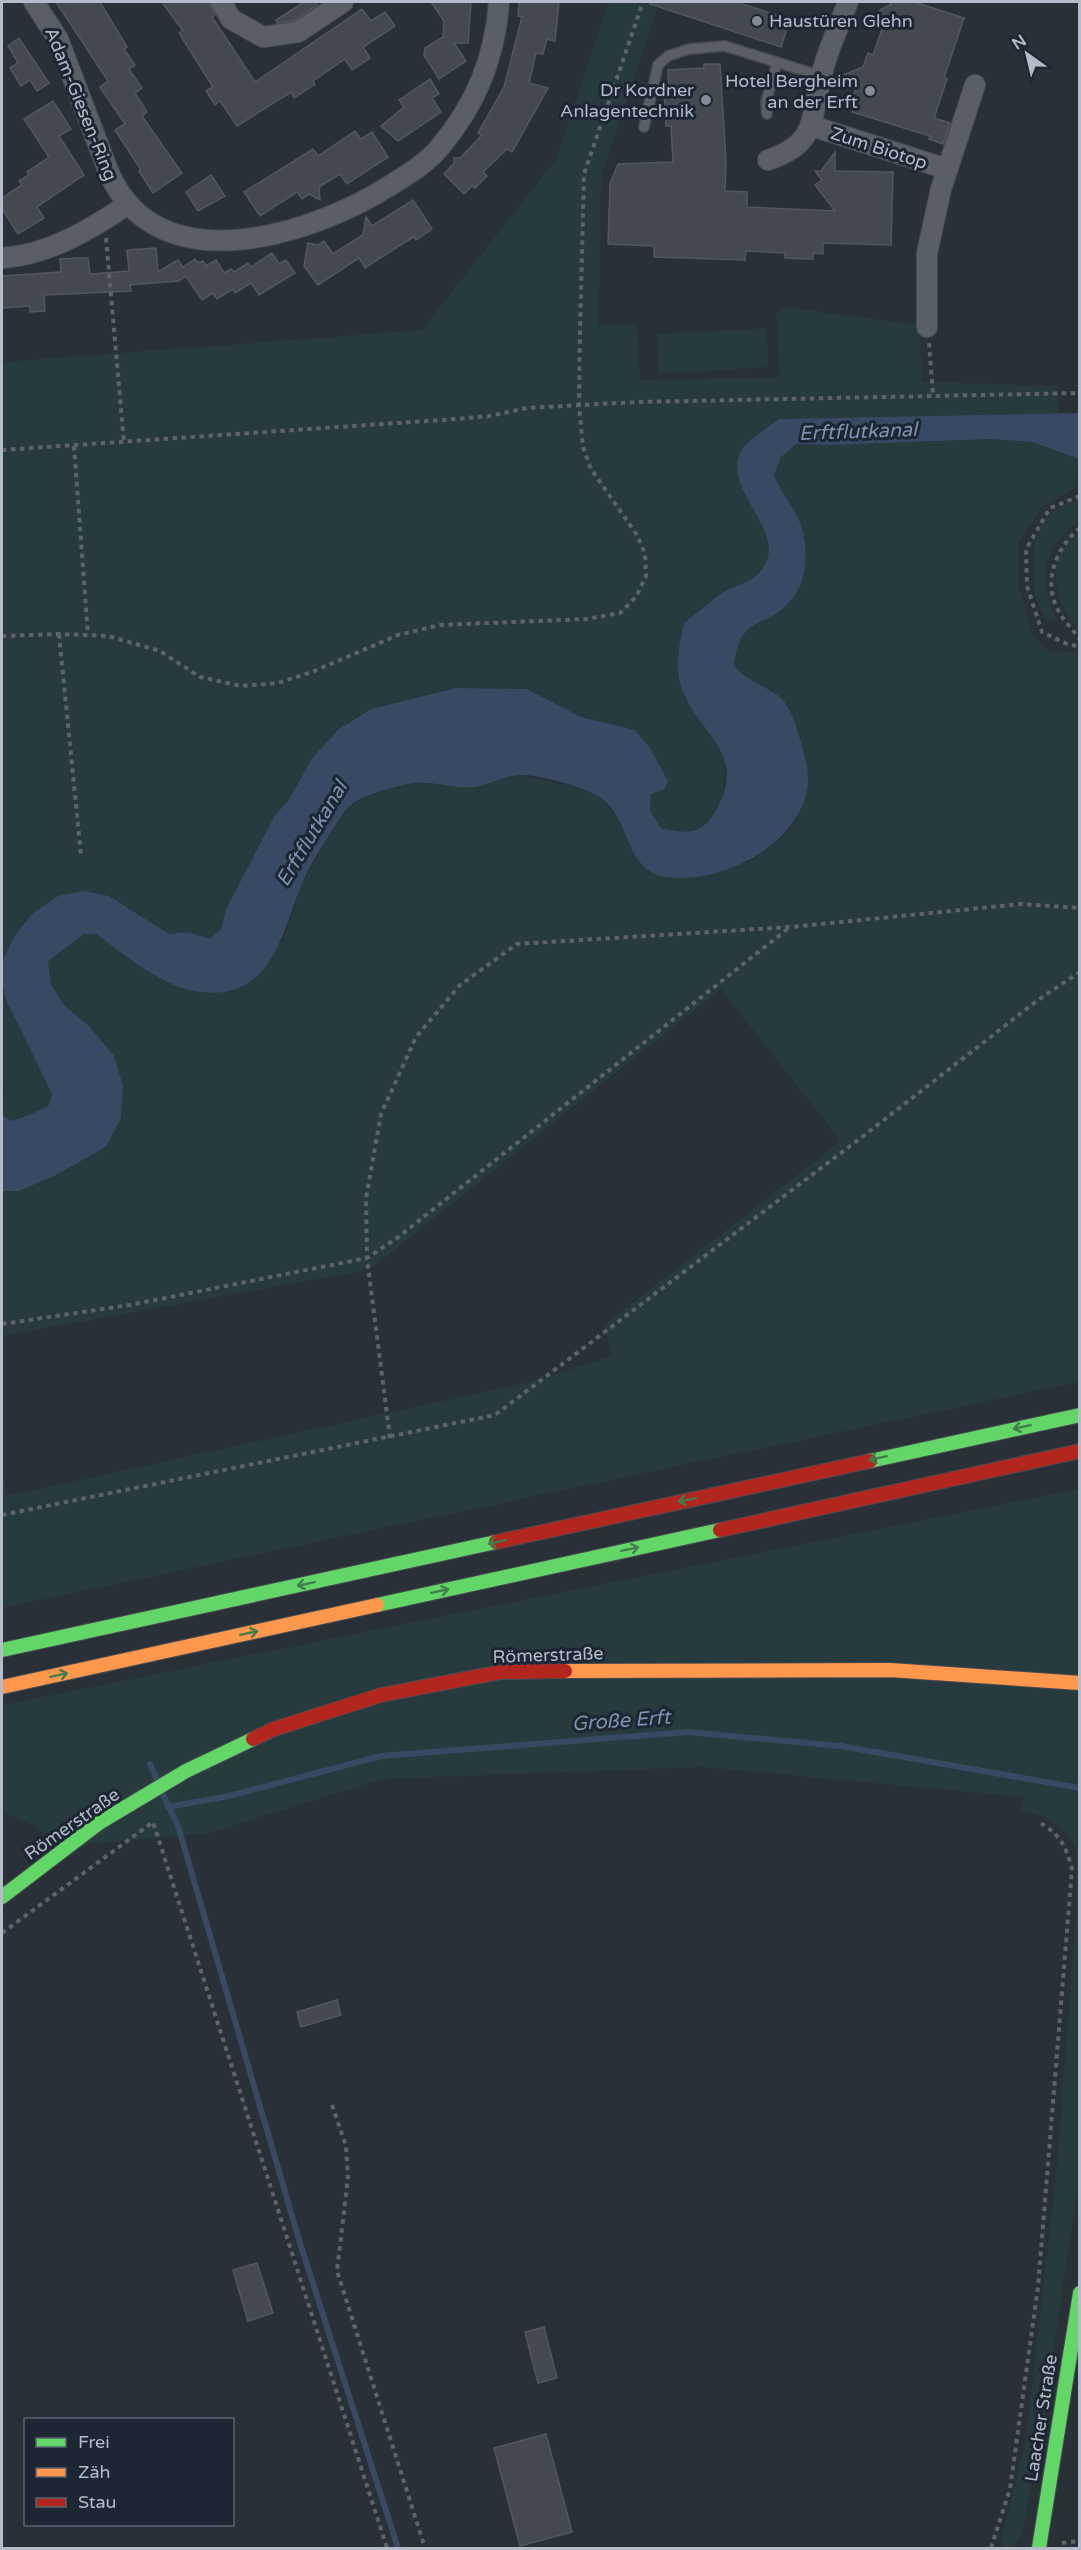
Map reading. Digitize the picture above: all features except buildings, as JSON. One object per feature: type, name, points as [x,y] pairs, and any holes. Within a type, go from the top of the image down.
[{"type":"main road","points":[[2,1650],[1080,1415]]},
{"type":"main road","points":[[2,1687],[1080,1451]]},
{"type":"main road","name":"Römerstraße","points":[[2,1898],[99,1823],[186,1771],[274,1730],[381,1695],[501,1672],[677,1669],[890,1670],[1080,1683]]},
{"type":"main road","name":"Laacher Straße","points":[[1039,2548],[1080,2293]]},
{"type":"street","name":"Adam-Giesen-Ring","points":[[34,2],[58,39],[115,186],[128,204],[154,225],[173,233],[202,240],[241,240],[307,226],[345,211],[379,193],[414,170],[439,149],[468,108],[483,80],[499,2]]},
{"type":"street","points":[[221,2],[231,19],[263,37],[298,32],[343,2]]},
{"type":"street","name":"Zum Biotop","points":[[768,160],[796,147],[812,126],[821,76],[848,2]]},
{"type":"street","name":"Zum Biotop","points":[[927,327],[927,253],[946,170],[975,85]]},
{"type":"street","name":"Zum Biotop","points":[[812,126],[946,170]]},
{"type":"street","points":[[2,258],[45,249],[75,237],[128,204]]},
{"type":"lane","points":[[644,127],[658,65],[668,56],[689,49],[725,46],[821,76]]},
{"type":"lane","points":[[767,114],[766,102],[777,62]]},
{"type":"path","points":[[2,636],[59,634],[108,636],[160,651],[200,676],[241,686],[289,680],[398,635],[440,625],[587,619],[620,613],[636,597],[646,576],[645,554],[637,535],[591,469],[583,447],[579,405],[584,174],[643,2]]},
{"type":"path","points":[[105,219],[111,315],[124,443]]},
{"type":"path","points":[[927,327],[933,395]]},
{"type":"path","points":[[2,450],[467,418],[527,408],[579,405],[1080,393]]},
{"type":"path","points":[[74,446],[88,636]]},
{"type":"path","points":[[1080,496],[1050,508],[1026,549],[1027,586],[1042,632],[1068,645],[1080,646]]},
{"type":"path","points":[[1080,528],[1068,537],[1059,550],[1052,585],[1056,607],[1080,639]]},
{"type":"path","points":[[59,634],[81,855]]},
{"type":"path","points":[[390,1438],[367,1258],[366,1198],[381,1114],[416,1037],[459,985],[517,944],[791,927],[1022,904],[1080,909]]},
{"type":"path","points":[[2,1324],[130,1305],[367,1258],[397,1238],[791,927]]},
{"type":"path","points":[[2,1515],[495,1415],[853,1144],[1038,1000],[1080,972]]},
{"type":"path","points":[[991,2548],[1010,2489],[1038,2287],[1072,1869],[1066,1846],[1053,1830],[1037,1821]]},
{"type":"path","points":[[2,1933],[153,1822],[387,2548]]},
{"type":"path","points":[[332,2105],[346,2146],[348,2177],[337,2271],[425,2548]]},
{"type":"green space","points":[[609,2],[659,2],[601,177],[599,325],[637,325],[640,380],[780,377],[776,314],[784,307],[919,325],[922,382],[1059,386],[1058,414],[779,419],[742,490],[765,532],[768,554],[765,565],[751,580],[725,591],[694,710],[720,747],[725,777],[720,803],[714,815],[707,825],[697,831],[681,833],[661,828],[650,811],[651,793],[665,789],[635,730],[581,717],[527,689],[456,688],[371,709],[339,729],[313,757],[288,801],[275,815],[226,909],[221,929],[210,939],[188,932],[169,934],[109,896],[83,891],[59,896],[3,959],[2,981],[2,362],[422,330],[557,158]]},
{"type":"green space","points":[[767,328],[768,367],[659,374],[657,334]]},
{"type":"green space","points":[[991,439],[1032,442],[1079,458],[1075,488],[1043,507],[1019,542],[1019,587],[1033,636],[1052,653],[1079,651],[1079,1382],[2,1608],[2,1460],[6,1496],[529,1382],[612,1356],[604,1325],[841,1141],[721,989],[374,1266],[356,1272],[2,1336],[2,1191],[19,1191],[54,1176],[106,1147],[121,1118],[89,1026],[64,1005],[51,984],[48,961],[84,934],[96,934],[158,977],[194,991],[283,941],[302,884],[330,833],[351,804],[385,790],[416,783],[473,787],[521,775],[586,789],[606,801],[629,845],[748,863],[789,830],[798,816],[805,761],[800,737],[785,703],[743,674],[734,663],[743,636],[754,625],[783,608],[792,599],[803,578],[806,553],[802,528],[774,475],[781,457],[797,444],[831,445]]},
{"type":"green space","points":[[1079,498],[1079,521],[1058,542],[1047,564],[1047,590],[1056,619],[1046,620],[1040,610],[1034,585],[1035,544],[1047,517]]},
{"type":"green space","points":[[1079,533],[1079,631],[1067,616],[1059,597],[1056,568],[1059,554]]},
{"type":"green space","points":[[2,985],[7,1002],[52,1094],[49,1105],[27,1116],[9,1121],[2,1114],[2,1101],[6,1091],[2,1082]]},
{"type":"green space","points":[[1079,1489],[1080,2170],[1040,2444],[1022,2533],[1017,2542],[1008,2547],[1003,2546],[1001,2539],[1025,2445],[1057,2167],[1076,1912],[1076,1848],[1067,1834],[1054,1823],[1038,1815],[1021,1811],[1023,1797],[703,1767],[383,1779],[209,1833],[55,1847],[38,1827],[2,1812],[2,1705]]},
{"type":"water","name":"Erftflutkanal","points":[[1079,413],[1079,459],[1032,442],[991,439],[831,445],[797,444],[781,457],[774,475],[802,528],[806,553],[803,578],[792,599],[783,608],[754,625],[743,636],[734,663],[749,679],[775,694],[788,707],[794,719],[805,758],[808,783],[800,810],[788,829],[772,845],[753,858],[709,875],[687,878],[666,877],[653,873],[643,866],[619,820],[604,800],[588,791],[552,780],[516,775],[480,786],[459,787],[415,783],[384,790],[361,799],[345,811],[308,871],[278,946],[268,963],[256,977],[240,988],[220,992],[181,988],[155,976],[96,934],[84,934],[48,961],[51,984],[64,1005],[89,1026],[114,1056],[123,1086],[121,1118],[106,1147],[54,1176],[19,1191],[2,1191],[2,1114],[10,1121],[27,1116],[49,1105],[52,1094],[7,1002],[2,985],[3,959],[16,934],[33,913],[58,896],[83,891],[109,896],[169,934],[188,932],[210,939],[221,929],[226,909],[275,815],[288,801],[313,757],[339,729],[371,709],[456,688],[527,689],[581,717],[635,730],[650,748],[668,781],[665,789],[651,794],[650,811],[661,828],[684,832],[697,830],[703,827],[713,815],[724,793],[727,775],[724,759],[717,744],[687,700],[680,683],[679,653],[684,623],[724,592],[756,576],[768,557],[768,542],[739,479],[737,463],[746,444],[779,419]]},
{"type":"waterway","name":"Große Erft","points":[[168,1807],[229,1796],[381,1756],[688,1732],[841,1746],[1080,1788]]},
{"type":"waterway","points":[[150,1764],[157,1780]]},
{"type":"waterway","points":[[162,1792],[178,1826],[300,2243],[398,2548]]},
{"type":"traffic: fast","points":[[870,1461],[1080,1415]]},
{"type":"traffic: fast","points":[[377,1605],[720,1530]]},
{"type":"traffic: fast","points":[[2,1650],[496,1542]]},
{"type":"traffic: fast","points":[[2,1897],[99,1823],[186,1771],[253,1739]]},
{"type":"traffic: fast","points":[[1039,2548],[1080,2293]]},
{"type":"traffic: slow","points":[[2,1687],[377,1605]]},
{"type":"traffic: slow","points":[[565,1671],[890,1670],[1080,1683]]},
{"type":"traffic: jam","points":[[720,1530],[1080,1451]]},
{"type":"traffic: jam","points":[[496,1542],[870,1461]]},
{"type":"traffic: jam","points":[[253,1739],[274,1729],[381,1695],[501,1672],[565,1671]]},
{"type":"place","name":"Haustüren Glehn","points":[[757,21]]},
{"type":"place","name":"Hotel Bergheim an der Erft","points":[[870,91]]},
{"type":"place","name":"Dr Kordner Anlagentechnik","points":[[706,100]]}]
